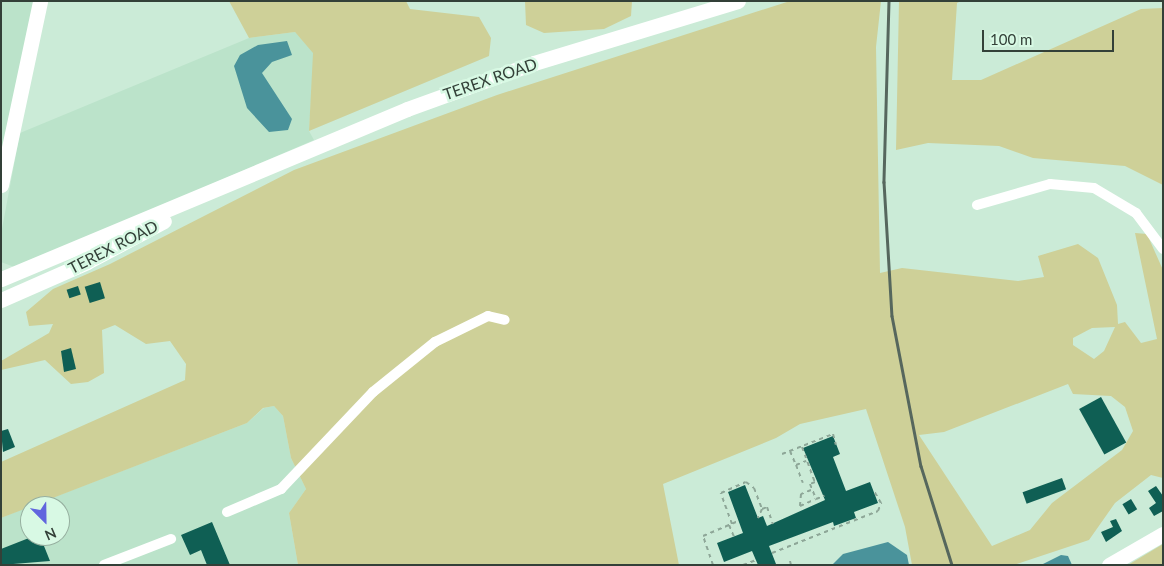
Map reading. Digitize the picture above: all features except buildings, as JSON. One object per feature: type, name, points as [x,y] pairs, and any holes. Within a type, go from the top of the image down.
[{"type":"main road","points":[[1,185],[39,1]]},
{"type":"main road","name":"TEREX ROAD","points":[[1,279],[484,80],[738,1]]},
{"type":"main road","name":"TEREX ROAD","points":[[1,300],[87,262],[249,176]]},
{"type":"main road","points":[[1108,565],[1163,534]]},
{"type":"street","points":[[977,205],[1050,184],[1094,188],[1128,206],[1163,249]]},
{"type":"street","points":[[228,512],[288,483],[373,392],[435,342],[488,316],[505,320]]},
{"type":"street","points":[[104,565],[171,539]]},
{"type":"path","points":[[782,454],[833,434],[836,445]]},
{"type":"path","points":[[802,447],[815,482],[810,484],[816,499]]},
{"type":"path","points":[[790,451],[803,483]]},
{"type":"path","points":[[796,465],[807,460]]},
{"type":"path","points":[[734,537],[722,491],[749,482],[762,509],[758,518]]},
{"type":"path","points":[[812,489],[798,500],[800,506],[816,499],[821,500],[824,496]]},
{"type":"path","points":[[772,553],[878,511],[881,503],[874,491]]},
{"type":"path","points":[[762,509],[767,507],[773,524]]},
{"type":"path","points":[[713,565],[703,536],[739,521]]},
{"type":"path","points":[[743,565],[756,560]]},
{"type":"path","points":[[790,561],[791,565]]},
{"type":"shaded area","points":[[1,1],[36,1],[1,166]]},
{"type":"shaded area","points":[[229,1],[406,1],[410,9],[479,17],[491,38],[489,56],[309,131],[313,53],[295,32],[249,38]]},
{"type":"shaded area","points":[[525,1],[632,1],[631,16],[604,29],[544,33],[526,25]]},
{"type":"shaded area","points":[[790,1],[881,1],[876,47],[880,273],[902,268],[1018,281],[1044,277],[1038,256],[1078,244],[1098,258],[1117,305],[1118,324],[1125,322],[1141,343],[1157,339],[1135,233],[1147,234],[1163,270],[1163,478],[1151,475],[1115,503],[1089,540],[1014,565],[912,565],[905,527],[866,409],[800,424],[776,438],[663,484],[679,565],[298,565],[289,513],[306,489],[291,458],[283,416],[274,406],[263,408],[247,423],[58,496],[20,496],[20,511],[1,518],[1,462],[185,380],[186,364],[170,341],[146,344],[115,325],[102,330],[104,373],[88,382],[71,384],[45,360],[1,370],[1,361],[49,333],[53,324],[29,326],[26,312],[53,289],[110,264],[294,170],[497,95]],"holes":[[[1115,327],[1104,351],[1094,359],[1073,345],[1073,338],[1092,328]],[[1068,384],[1073,394],[1111,396],[1125,407],[1133,431],[1122,450],[1052,503],[1030,530],[992,546],[919,435],[944,432]]]},
{"type":"shaded area","points":[[899,1],[961,1],[957,3],[952,80],[981,80],[1141,9],[1163,8],[1163,185],[1125,166],[1033,158],[999,146],[928,143],[896,150]]},
{"type":"shaded area","points":[[295,32],[314,53],[309,131],[314,140],[17,268],[1,262],[1,234],[20,133],[249,38]]},
{"type":"shaded area","points":[[274,406],[283,416],[291,458],[306,489],[289,513],[298,565],[1,565],[1,518],[20,510],[20,546],[70,546],[70,496],[57,496],[247,423],[264,408]]},
{"type":"shaded area","points":[[1163,544],[1163,565],[1128,565]]},
{"type":"water","points":[[287,41],[292,55],[272,62],[262,73],[292,119],[288,130],[269,132],[247,108],[234,66],[240,55],[258,45]]},
{"type":"water","points":[[888,542],[907,555],[909,565],[832,565],[843,554]]},
{"type":"water","points":[[1061,555],[1068,556],[1072,565],[1041,565]]},
{"type":"railway","points":[[889,1],[884,182],[892,316],[921,466],[952,565]]}]
